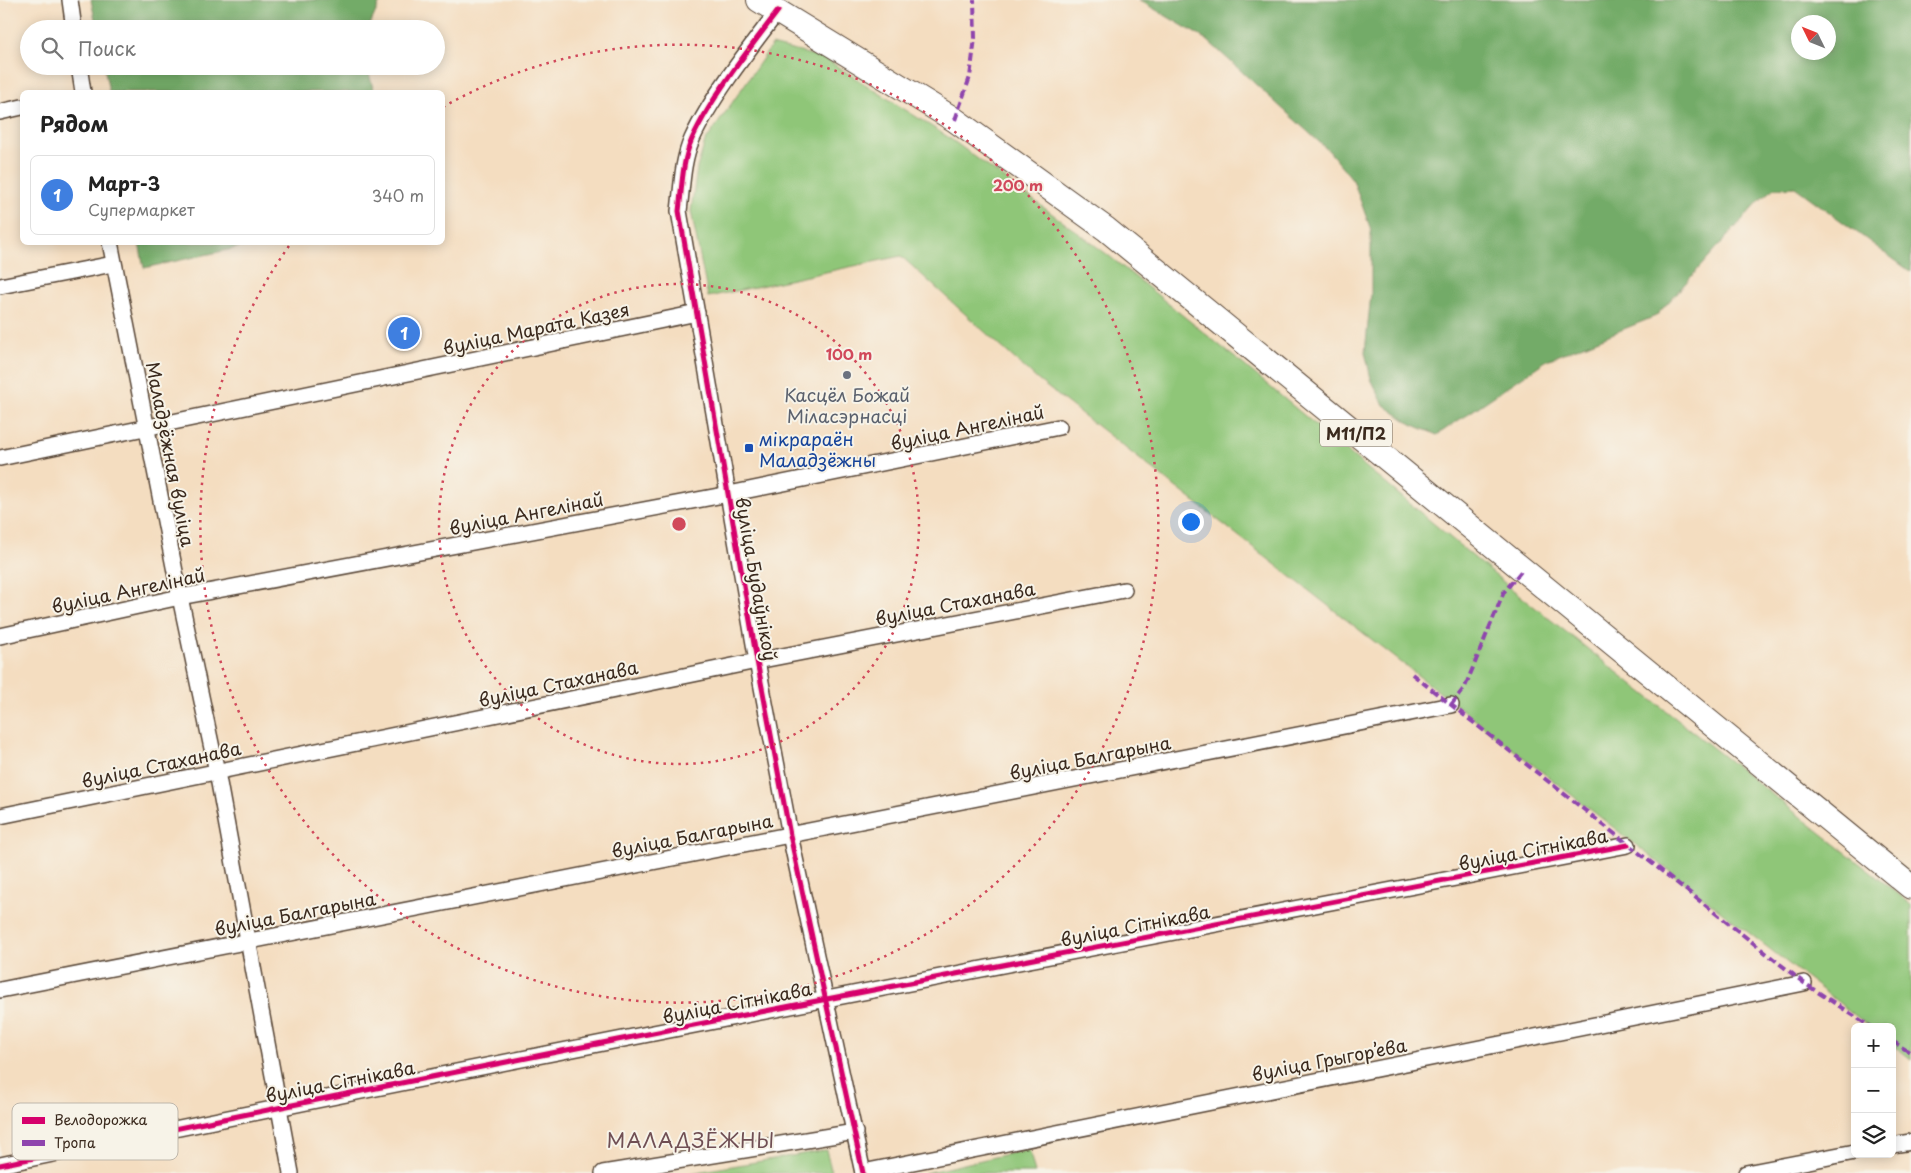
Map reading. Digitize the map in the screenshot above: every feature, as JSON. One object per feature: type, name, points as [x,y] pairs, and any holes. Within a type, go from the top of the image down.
[{"type":"highway","name":"М11/П2","points":[[768,6],[955,120],[1106,229],[1911,887]]},
{"type":"street","points":[[70,0],[73,20]]},
{"type":"street","name":"вуліца Будаўнікоў","points":[[768,6],[691,141],[683,173],[679,211],[757,661],[790,835],[863,1173]]},
{"type":"street","points":[[80,75],[83,90]]},
{"type":"street","points":[[0,112],[20,107]]},
{"type":"street","name":"Маладзёжная вуліца","points":[[111,245],[180,597],[217,772],[291,1173]]},
{"type":"street","points":[[0,286],[114,264]]},
{"type":"street","name":"вуліца Марата Казея","points":[[0,458],[698,313]]},
{"type":"street","name":"вуліца Ангелінай","points":[[0,636],[180,597],[729,494],[1059,427]]},
{"type":"street","name":"вуліца Стаханава","points":[[0,816],[757,661],[1124,590]]},
{"type":"street","name":"вуліца Балгарына","points":[[0,990],[1450,704]]},
{"type":"street","name":"вуліца Сітнікава","points":[[178,1128],[826,998],[1628,844]]},
{"type":"street","name":"вуліца Грыгорʼева","points":[[863,1173],[1804,983]]},
{"type":"street","points":[[603,1173],[855,1132]]},
{"type":"street","points":[[1896,1144],[1911,1142]]},
{"type":"street","points":[[1746,1173],[1851,1153]]},
{"type":"street","name":"вуліца Сітнікава","points":[[0,1165],[24,1160]]},
{"type":"green space","points":[[91,0],[381,0],[372,20],[95,20]]},
{"type":"green space","points":[[1139,0],[1911,0],[1911,272],[1795,187],[1775,188],[1759,201],[1656,316],[1547,360],[1437,435],[1411,424],[1384,405],[1371,379],[1365,352],[1371,294],[1371,230],[1353,180],[1329,151],[1207,40]]},
{"type":"green space","points":[[772,45],[824,58],[948,137],[1108,255],[1244,365],[1513,590],[1911,904],[1911,1059],[1896,1047],[1896,1023],[1865,1023],[1038,380],[901,256],[708,297],[691,211],[697,168],[705,142]]},
{"type":"green space","points":[[106,75],[369,75],[373,90],[109,90]]},
{"type":"green space","points":[[140,245],[251,245],[144,268]]},
{"type":"green space","points":[[1029,1149],[1035,1173],[925,1173]]},
{"type":"green space","points":[[826,1150],[832,1173],[691,1173]]},
{"type":"marked path","points":[[955,120],[970,77],[975,38],[974,0]]},
{"type":"marked path","points":[[1451,705],[1465,687],[1504,592],[1523,569]]},
{"type":"marked path","points":[[1412,674],[1804,983],[1865,1023]]},
{"type":"marked path","points":[[1896,1044],[1911,1053]]},
{"type":"cycle path","points":[[778,11],[720,90],[692,139],[684,165],[679,211],[757,661],[790,835],[863,1173]]},
{"type":"cycle path","points":[[178,1128],[1017,962],[1628,845]]},
{"type":"cycle path","points":[[0,1165],[24,1160]]},
{"type":"place","name":"Март-3","points":[[404,333]]},
{"type":"place","name":"Касцёл Божай Міласэрнасці","points":[[847,375]]},
{"type":"place","name":"мікрараён Маладзёжны","points":[[749,448]]},
{"type":"district","name":"МАЛАДЗЁЖНЫ","points":[[691,1140]]}]
